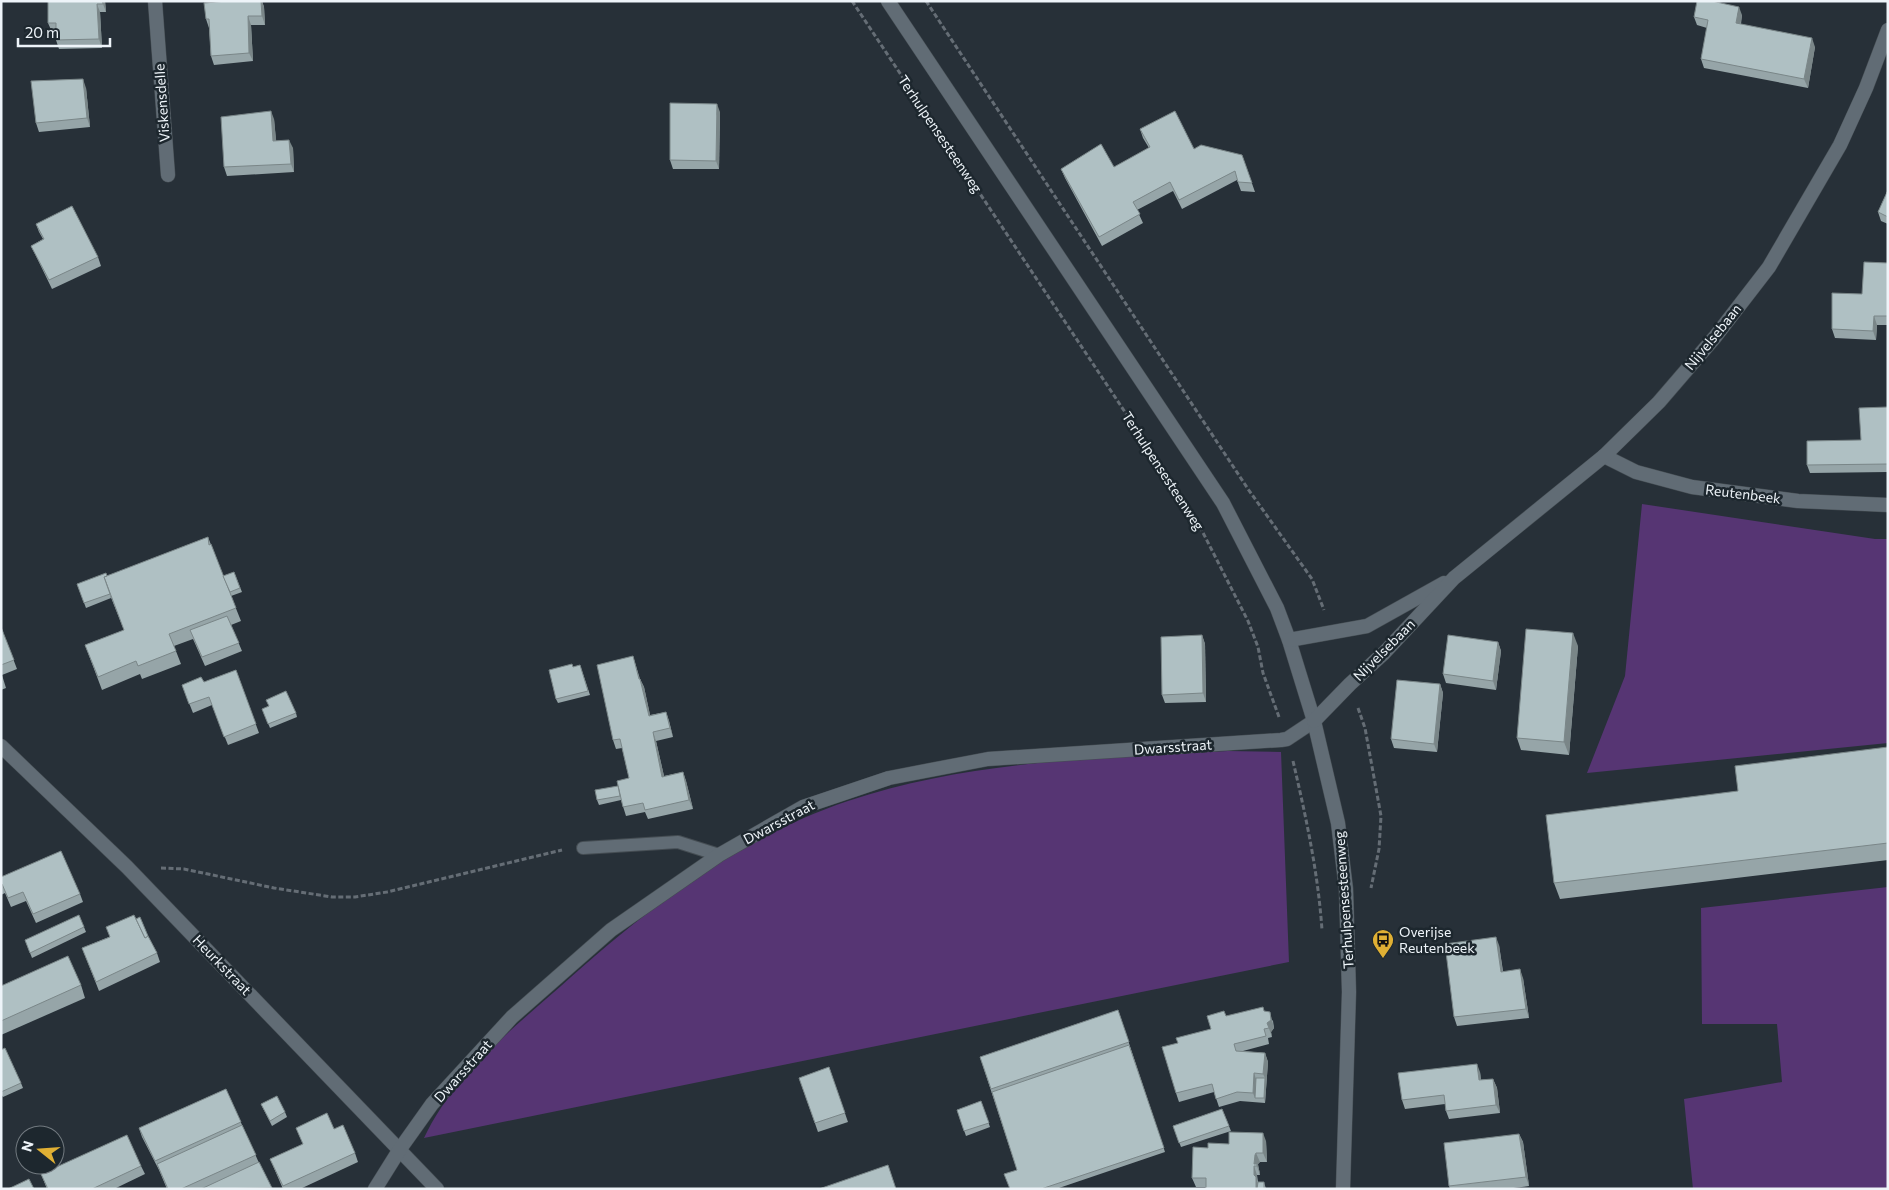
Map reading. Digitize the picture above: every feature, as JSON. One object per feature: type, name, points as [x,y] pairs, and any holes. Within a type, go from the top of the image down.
[{"type":"main road","name":"Viskensdelle","points":[[155,1],[168,175]]},
{"type":"main road","name":"Terhulpensesteenweg","points":[[888,1],[1224,503],[1277,608],[1314,721],[1338,824],[1346,889],[1350,992],[1343,1189]]},
{"type":"main road","name":"Nijvelsebaan","points":[[1314,721],[1384,653],[1454,578],[1604,456],[1659,402],[1715,337],[1769,267],[1840,145],[1866,88],[1888,30]]},
{"type":"main road","name":"Reutenbeek","points":[[1604,456],[1636,472],[1692,487],[1798,500],[1888,505]]},
{"type":"main road","name":"Nijvelsebaan","points":[[1289,640],[1367,626],[1454,578]]},
{"type":"main road","name":"Dwarsstraat","points":[[375,1189],[400,1149],[432,1104],[512,1017],[611,930],[719,855],[804,807],[889,778],[988,758],[1287,738],[1314,721]]},
{"type":"main road","name":"Heurkstraat","points":[[1,746],[127,866],[437,1189]]},
{"type":"lane","points":[[583,848],[678,842],[719,855]]},
{"type":"path","name":"Terhulpensesteenweg","points":[[852,1],[1196,519],[1248,621],[1258,648],[1263,673],[1287,738],[1309,829],[1319,890],[1323,940]]},
{"type":"path","points":[[127,866],[184,869],[284,889],[332,897],[355,898],[544,854],[583,848]]},
{"type":"shaded area","points":[[1642,504],[1875,539],[1888,539],[1888,743],[1587,773],[1625,676]]},
{"type":"shaded area","points":[[1228,751],[1281,752],[1289,962],[424,1138],[436,1115],[467,1074],[503,1037],[593,958],[660,904],[695,879],[769,835],[808,816],[894,787],[988,769],[1084,759]]},
{"type":"shaded area","points":[[1888,887],[1888,1189],[1693,1189],[1684,1099],[1782,1082],[1777,1024],[1702,1024],[1701,908]]},
{"type":"building","points":[[48,1],[102,1],[103,4],[97,4],[99,39],[56,40],[56,23],[48,23]]},
{"type":"building","points":[[261,1],[262,16],[248,16],[249,53],[211,56],[209,19],[206,19],[204,3]]},
{"type":"building","points":[[1697,1],[1712,1],[1739,7],[1736,23],[1812,38],[1804,79],[1701,59],[1708,20],[1694,17]]},
{"type":"building","points":[[83,79],[87,118],[36,123],[31,81]]},
{"type":"building","points":[[670,103],[717,104],[716,161],[670,160]]},
{"type":"building","points":[[271,111],[273,141],[289,140],[291,164],[224,167],[221,117]]},
{"type":"building","points":[[1175,111],[1194,149],[1201,145],[1242,155],[1252,183],[1238,182],[1235,171],[1179,200],[1170,182],[1133,202],[1140,214],[1099,237],[1061,169],[1101,144],[1114,167],[1150,147],[1140,129]]},
{"type":"building","points":[[1888,190],[1888,217],[1878,212]]},
{"type":"building","points":[[72,206],[98,257],[49,280],[31,246],[44,239],[36,224]]},
{"type":"building","points":[[1864,262],[1888,263],[1888,316],[1874,316],[1873,331],[1832,329],[1832,293],[1862,294]]},
{"type":"building","points":[[1888,407],[1888,464],[1807,465],[1807,441],[1861,440],[1859,408]]},
{"type":"building","points":[[208,537],[209,545],[211,544],[236,608],[169,634],[176,651],[138,666],[136,661],[98,677],[85,645],[124,630],[104,577]]},
{"type":"building","points":[[234,572],[240,588],[230,592],[223,576]]},
{"type":"building","points":[[106,573],[107,576],[104,577],[110,594],[84,603],[77,584]]},
{"type":"building","points":[[227,616],[239,643],[202,657],[190,630]]},
{"type":"building","points":[[1,627],[14,660],[1,665]]},
{"type":"building","points":[[1526,629],[1573,633],[1564,742],[1517,738]]},
{"type":"building","points":[[1202,635],[1203,693],[1162,695],[1161,637]]},
{"type":"building","points":[[1448,635],[1498,642],[1493,681],[1443,674]]},
{"type":"building","points":[[633,656],[649,716],[666,712],[670,728],[653,732],[662,777],[683,772],[689,800],[645,810],[643,803],[623,807],[617,781],[629,778],[620,739],[613,740],[597,665]]},
{"type":"building","points":[[572,664],[573,667],[580,665],[588,691],[556,699],[549,670]]},
{"type":"building","points":[[236,670],[256,724],[224,737],[209,697],[189,704],[182,685],[201,677],[204,682]]},
{"type":"building","points":[[1397,680],[1440,684],[1434,744],[1391,739]]},
{"type":"building","points":[[286,691],[296,713],[268,724],[262,709],[269,706],[266,700]]},
{"type":"building","points":[[1888,747],[1888,843],[1554,883],[1546,815],[1738,791],[1735,766]]},
{"type":"building","points":[[618,786],[620,796],[597,800],[595,790]]},
{"type":"building","points":[[61,851],[80,894],[33,914],[23,892],[8,898],[1,885],[1,877]]},
{"type":"building","points":[[79,915],[84,927],[30,953],[25,940]]},
{"type":"building","points":[[134,915],[145,938],[148,936],[157,953],[96,982],[82,948],[110,937],[106,927]]},
{"type":"building","points":[[140,917],[148,936],[145,938],[136,919]]},
{"type":"building","points":[[1496,937],[1501,972],[1520,969],[1526,1009],[1454,1017],[1445,944]]},
{"type":"building","points":[[68,956],[81,985],[1,1021],[1,986]]},
{"type":"building","points":[[1263,1007],[1264,1011],[1270,1012],[1271,1020],[1267,1023],[1269,1028],[1264,1029],[1266,1036],[1234,1044],[1236,1051],[1265,1053],[1263,1074],[1254,1073],[1253,1093],[1237,1092],[1216,1099],[1212,1084],[1176,1093],[1162,1047],[1178,1043],[1176,1038],[1211,1029],[1207,1016],[1224,1011],[1226,1016]]},
{"type":"building","points":[[1118,1010],[1129,1042],[991,1089],[980,1057]]},
{"type":"building","points":[[1129,1045],[1164,1148],[1041,1189],[1010,1189],[1004,1174],[1017,1170],[992,1092]]},
{"type":"building","points":[[5,1048],[21,1083],[1,1092],[1,1050]]},
{"type":"building","points":[[1477,1064],[1479,1080],[1493,1079],[1496,1105],[1446,1111],[1444,1095],[1402,1100],[1398,1073]]},
{"type":"building","points":[[829,1067],[845,1113],[815,1123],[799,1078]]},
{"type":"building","points":[[1256,1078],[1265,1078],[1264,1098],[1255,1098]]},
{"type":"building","points":[[226,1089],[241,1122],[155,1161],[139,1128]]},
{"type":"building","points":[[277,1096],[285,1112],[270,1121],[261,1104]]},
{"type":"building","points":[[981,1101],[989,1123],[964,1131],[957,1110]]},
{"type":"building","points":[[1222,1109],[1229,1126],[1179,1143],[1173,1126]]},
{"type":"building","points":[[327,1113],[334,1129],[343,1125],[355,1153],[283,1186],[270,1159],[303,1144],[296,1128]]},
{"type":"building","points":[[242,1125],[256,1155],[181,1189],[168,1189],[157,1164]]},
{"type":"building","points":[[1229,1132],[1263,1133],[1263,1153],[1256,1153],[1255,1155],[1254,1164],[1257,1164],[1257,1166],[1254,1166],[1256,1189],[1206,1189],[1206,1178],[1192,1178],[1193,1147],[1208,1148],[1208,1143],[1229,1144]]},
{"type":"building","points":[[1519,1134],[1526,1177],[1449,1186],[1444,1143]]},
{"type":"building","points":[[127,1135],[141,1166],[92,1189],[48,1189],[41,1175],[65,1175],[65,1163]]},
{"type":"building","points":[[259,1162],[272,1188],[201,1189]]},
{"type":"building","points":[[888,1165],[896,1189],[819,1189]]},
{"type":"building","points":[[29,1179],[34,1189],[8,1189]]},
{"type":"building","points":[[1258,1182],[1264,1182],[1264,1189],[1257,1189]]},
{"type":"place","name":"Overijse Reutenbeek","points":[[1383,959]]}]
